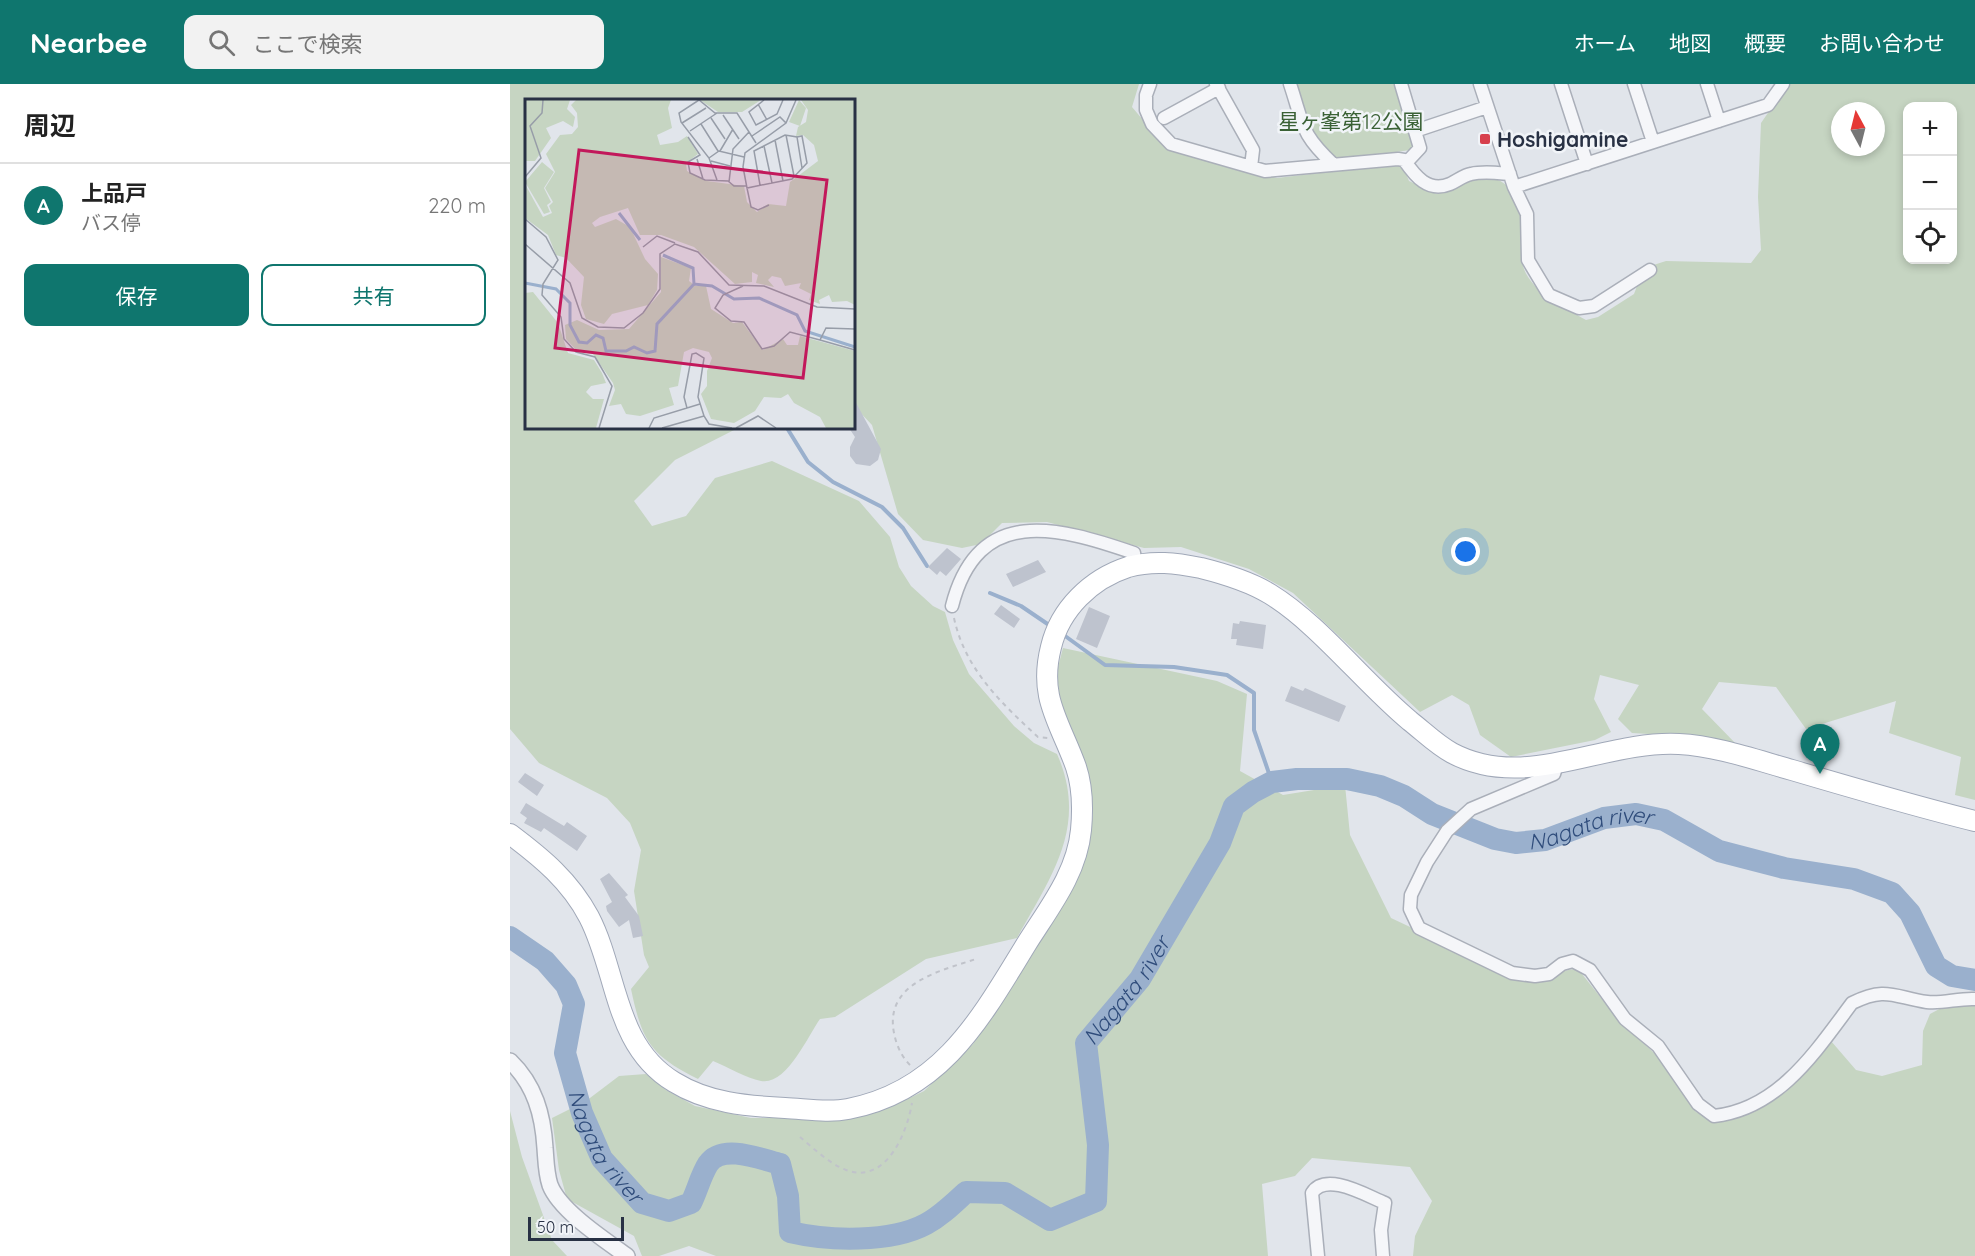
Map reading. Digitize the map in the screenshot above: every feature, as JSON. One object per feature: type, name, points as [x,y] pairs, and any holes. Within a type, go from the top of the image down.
[{"type":"main road","points":[[510,834],[553,867],[572,890],[598,939],[630,1036],[647,1061],[665,1077],[687,1090],[710,1099],[747,1106],[830,1111],[848,1109],[898,1092],[932,1073],[950,1056],[999,989],[1066,880],[1080,837],[1083,803],[1075,763],[1059,732],[1047,686],[1048,659],[1055,632],[1082,594],[1102,579],[1129,567],[1156,562],[1195,567],[1252,585],[1272,595],[1295,612],[1394,708],[1452,753],[1479,765],[1515,769],[1557,764],[1626,748],[1682,744],[1733,753],[1975,821]]},
{"type":"street","points":[[1150,84],[1146,95],[1146,110],[1152,124],[1172,144],[1265,171],[1398,159],[1406,163],[1415,176],[1428,185],[1448,185],[1469,174],[1510,174]]},
{"type":"street","points":[[1290,84],[1305,132],[1314,145],[1334,165]]},
{"type":"street","points":[[1401,84],[1420,148],[1406,163]]},
{"type":"street","points":[[1480,84],[1514,187],[1527,214],[1528,260],[1549,295],[1579,308],[1594,306],[1650,270]]},
{"type":"street","points":[[1561,84],[1587,164]]},
{"type":"street","points":[[1634,84],[1653,142]]},
{"type":"street","points":[[1707,84],[1719,121]]},
{"type":"street","points":[[1514,187],[1768,105],[1782,85]]},
{"type":"street","points":[[1164,118],[1217,86],[1253,150],[1251,167]]},
{"type":"street","points":[[1415,131],[1487,107]]},
{"type":"street","points":[[952,606],[958,582],[978,555],[1001,537],[1023,530],[1055,532],[1096,541],[1134,553],[1129,567]]},
{"type":"street","points":[[1557,764],[1554,774],[1471,809],[1447,831],[1427,862],[1411,896],[1410,909],[1419,928],[1512,973],[1549,974],[1562,964],[1573,962],[1590,970],[1625,1019],[1658,1046],[1698,1104],[1714,1116],[1728,1115],[1757,1104],[1782,1089],[1852,1003],[1866,995],[1880,992],[1928,1002],[1975,999]]},
{"type":"street","points":[[510,1061],[520,1070],[541,1110],[547,1170],[557,1197],[596,1234],[627,1256]]},
{"type":"street","points":[[1318,1256],[1311,1193],[1315,1189],[1332,1184],[1385,1203],[1381,1230],[1383,1256]]},
{"type":"path","points":[[952,606],[964,649],[978,675],[1038,738],[1059,732]]},
{"type":"green space","points":[[510,84],[1139,84],[1132,107],[1154,133],[1181,152],[1277,178],[1394,164],[1403,166],[1409,181],[1437,194],[1478,179],[1496,179],[1505,184],[1514,194],[1523,210],[1525,228],[1522,260],[1528,278],[1550,299],[1586,320],[1598,317],[1634,294],[1644,268],[1666,261],[1751,263],[1761,250],[1758,197],[1761,123],[1788,84],[1975,84],[1975,800],[1955,795],[1961,757],[1889,733],[1896,701],[1806,729],[1776,687],[1719,682],[1702,709],[1738,746],[1682,736],[1632,733],[1618,719],[1639,685],[1600,675],[1594,699],[1611,732],[1595,740],[1511,757],[1480,735],[1469,705],[1452,695],[1420,712],[1293,593],[1249,569],[1181,547],[1144,548],[1047,522],[1002,523],[981,544],[962,548],[923,540],[898,514],[872,425],[855,407],[855,99],[525,99],[525,429],[736,429],[675,460],[634,501],[652,526],[686,516],[715,478],[772,461],[859,501],[890,537],[899,567],[911,586],[933,606],[945,612],[953,640],[969,674],[1014,726],[1034,743],[1057,754],[1066,780],[1069,804],[1062,850],[1053,872],[1017,938],[926,959],[835,1017],[820,1019],[787,1068],[779,1076],[761,1081],[713,1061],[698,1079],[659,1054],[644,1034],[631,989],[649,967],[644,955],[634,891],[641,850],[630,823],[607,798],[539,763],[510,729]]},
{"type":"green space","name":"星ヶ峯第12公園","points":[[1294,84],[1395,84],[1413,147],[1410,150],[1341,160],[1331,155],[1323,148],[1310,128]]},
{"type":"green space","points":[[1063,648],[1217,681],[1247,694],[1240,771],[1283,795],[1345,785],[1350,835],[1391,918],[1525,981],[1542,980],[1564,971],[1578,969],[1621,1023],[1662,1060],[1696,1112],[1720,1122],[1786,1092],[1824,1046],[1831,1041],[1856,1070],[1882,1076],[1922,1065],[1923,1031],[1930,1014],[1943,1007],[1975,1005],[1975,1256],[1413,1256],[1415,1236],[1432,1201],[1410,1167],[1312,1158],[1295,1176],[1262,1184],[1268,1256],[716,1256],[689,1246],[659,1256],[642,1256],[634,1236],[567,1199],[559,1170],[552,1118],[586,1101],[619,1076],[646,1074],[666,1090],[695,1106],[751,1118],[847,1118],[891,1107],[924,1091],[973,1044],[1034,952],[1084,858],[1093,815],[1085,768],[1063,712],[1059,694],[1057,671]]},
{"type":"green space","points":[[510,1111],[522,1157],[552,1240],[567,1256],[510,1256]]},
{"type":"building","points":[[855,401],[881,449],[878,460],[870,466],[856,464],[850,456],[850,447],[855,437],[850,429],[855,429]]},
{"type":"building","points":[[947,548],[961,559],[946,576],[940,571],[937,575],[928,567]]},
{"type":"building","points":[[1038,560],[1046,572],[1013,587],[1006,574]]},
{"type":"building","points":[[1001,605],[1020,619],[1014,628],[994,614]]},
{"type":"building","points":[[1089,607],[1110,616],[1097,648],[1076,639]]},
{"type":"building","points":[[1240,621],[1266,625],[1263,649],[1236,645],[1237,639],[1231,639],[1233,623],[1239,624]]},
{"type":"building","points":[[1291,686],[1303,691],[1305,688],[1346,706],[1339,722],[1285,701]]},
{"type":"building","points":[[525,773],[544,785],[537,796],[518,782]]},
{"type":"building","points":[[526,803],[564,826],[567,822],[587,836],[577,851],[544,828],[541,832],[524,823],[527,818],[520,813]]},
{"type":"building","points":[[609,873],[628,895],[625,897],[639,916],[643,936],[633,938],[629,920],[619,927],[607,911],[606,906],[612,902],[600,879]]},
{"type":"waterway","points":[[788,429],[808,462],[833,482],[882,507],[903,528],[927,566]]},
{"type":"waterway","points":[[990,593],[1021,606],[1052,627]]},
{"type":"waterway","points":[[1061,633],[1105,665],[1174,667],[1227,675],[1254,693],[1254,730],[1272,782]]},
{"type":"waterway","name":"Nagata river","points":[[510,937],[545,961],[566,985],[574,1004],[565,1053],[582,1113],[602,1159],[642,1203],[669,1211],[691,1203],[708,1164],[714,1158],[722,1154],[742,1154],[780,1164],[788,1196],[790,1232],[841,1238],[878,1237],[912,1230],[947,1210],[966,1192],[1005,1193],[1050,1220],[1096,1201],[1098,1145],[1086,1043],[1140,979],[1220,843],[1234,806],[1272,782],[1297,779],[1347,779],[1380,786],[1404,796],[1432,814],[1495,839],[1516,843],[1545,840],[1604,818],[1636,814],[1664,820],[1719,851],[1784,868],[1854,879],[1892,893],[1910,913],[1936,966],[1952,976],[1975,980]]},
{"type":"place","name":"Hoshigamine","points":[[1485,139]]},
{"type":"place","name":"上品戸","points":[[1820,774]]}]
